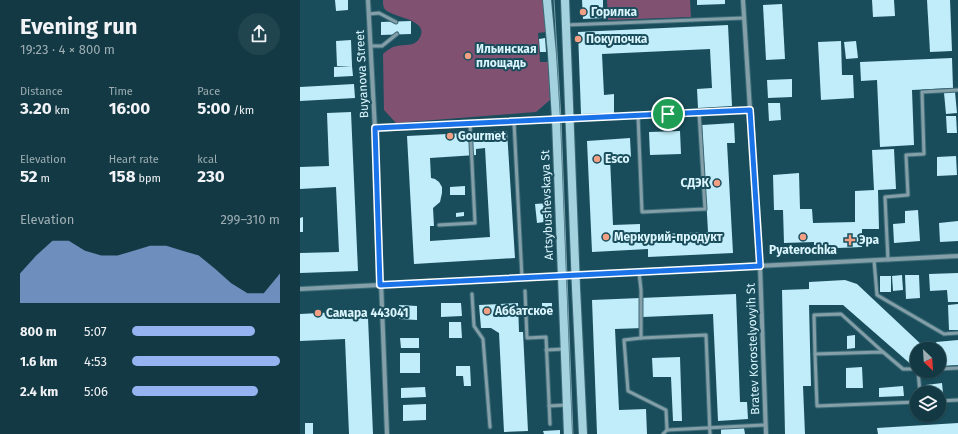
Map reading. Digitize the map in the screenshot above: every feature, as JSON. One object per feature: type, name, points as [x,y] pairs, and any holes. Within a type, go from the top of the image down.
[{"type":"main road","name":"Artsybushevskaya St","points":[[547,0],[556,119],[568,434]]},
{"type":"main road","points":[[565,0],[583,434]]},
{"type":"street","name":"Buyanova Street","points":[[368,0],[375,128],[387,434]]},
{"type":"street","name":"Bratev Korostelyovyih St","points":[[743,0],[760,266],[766,434]]},
{"type":"street","points":[[375,128],[750,110]]},
{"type":"street","points":[[300,289],[958,256]]},
{"type":"lane","points":[[368,14],[379,13],[396,22]]},
{"type":"lane","points":[[566,25],[744,18]]},
{"type":"lane","points":[[371,46],[382,46],[397,34]]},
{"type":"lane","points":[[888,260],[885,197],[908,195],[906,155],[924,154],[922,92],[958,90]]},
{"type":"lane","points":[[638,115],[642,212],[704,209],[699,112]]},
{"type":"lane","points":[[514,122],[522,278]]},
{"type":"lane","points":[[439,225],[475,223],[470,124]]},
{"type":"lane","points":[[874,260],[877,295],[944,334],[958,333]]},
{"type":"lane","points":[[639,272],[641,290],[641,338]]},
{"type":"lane","points":[[525,291],[527,338],[546,337],[550,424]]},
{"type":"lane","points":[[472,294],[474,326],[483,339],[490,427]]},
{"type":"lane","points":[[910,369],[903,369],[841,314],[814,315],[817,406],[910,402]]},
{"type":"lane","points":[[667,430],[666,410],[628,391],[624,340],[706,335],[710,434]]},
{"type":"lane","points":[[546,350],[564,349]]},
{"type":"lane","points":[[815,354],[883,352]]},
{"type":"lane","points":[[946,368],[958,368]]},
{"type":"lane","points":[[946,401],[958,400]]},
{"type":"lane","points":[[549,406],[567,405]]},
{"type":"lane","points":[[663,434],[667,430],[765,425]]},
{"type":"shaded area","name":"Ильинская площадь","points":[[383,0],[544,0],[546,32],[538,33],[540,62],[548,62],[550,100],[536,112],[396,123],[384,110],[383,54],[393,47],[409,45],[417,42],[421,33],[417,24],[411,20],[386,10]]},
{"type":"shaded area","points":[[607,0],[690,0],[691,17],[608,20]]},
{"type":"building","points":[[335,0],[348,0],[348,10],[336,11]]},
{"type":"building","points":[[582,0],[603,0],[603,18],[583,19]]},
{"type":"building","points":[[697,0],[725,0],[725,4],[697,5]]},
{"type":"building","points":[[872,0],[894,0],[895,16],[873,17]]},
{"type":"building","points":[[927,0],[950,0],[952,51],[930,52]]},
{"type":"building","points":[[782,4],[785,59],[766,60],[763,5]]},
{"type":"building","points":[[411,21],[411,34],[381,35],[381,22]]},
{"type":"building","points":[[728,25],[732,106],[698,108],[697,89],[712,88],[710,49],[602,54],[604,95],[614,94],[614,113],[581,114],[578,32]]},
{"type":"building","points":[[545,38],[546,52],[540,52],[539,39]]},
{"type":"building","points":[[351,40],[352,66],[337,66],[336,41]]},
{"type":"building","points":[[841,41],[842,75],[853,75],[854,98],[821,100],[818,42]]},
{"type":"building","points":[[856,41],[858,58],[846,59],[844,42]]},
{"type":"building","points":[[952,58],[953,88],[912,90],[914,145],[880,147],[877,80],[861,81],[860,62]]},
{"type":"building","points":[[352,66],[353,76],[334,77],[334,67]]},
{"type":"building","points":[[792,79],[792,97],[768,98],[767,80]]},
{"type":"building","points":[[354,84],[355,98],[300,101],[300,87]]},
{"type":"building","points":[[955,92],[957,113],[946,114],[944,93]]},
{"type":"building","points":[[768,103],[780,103],[781,120],[769,121]]},
{"type":"building","points":[[351,112],[358,271],[300,273],[300,253],[339,252],[336,187],[300,189],[300,167],[329,166],[327,113]]},
{"type":"building","points":[[946,116],[956,116],[957,133],[947,133]]},
{"type":"building","points":[[734,123],[735,143],[727,143],[733,253],[648,257],[648,249],[592,252],[587,141],[630,138],[631,157],[610,158],[613,225],[640,224],[640,235],[708,232],[702,125]]},
{"type":"building","points":[[507,131],[515,258],[414,264],[407,136]],"holes":[[[485,148],[490,237],[430,241],[430,226],[434,226],[433,208],[440,202],[442,193],[442,187],[439,182],[431,178],[430,158],[476,155],[476,149]]]},
{"type":"building","points":[[680,131],[681,154],[650,155],[649,132]]},
{"type":"building","points":[[894,149],[896,189],[878,190],[879,229],[862,229],[862,247],[814,249],[814,242],[784,243],[783,210],[774,210],[773,175],[799,173],[800,209],[812,209],[813,223],[855,222],[855,191],[874,190],[872,150]]},
{"type":"building","points":[[956,156],[957,175],[937,176],[937,157]]},
{"type":"building","points":[[465,186],[465,195],[450,195],[450,187]]},
{"type":"building","points":[[549,203],[551,221],[537,223],[535,204]]},
{"type":"building","points":[[918,210],[920,241],[894,243],[893,224],[905,223],[905,211]]},
{"type":"building","points":[[464,212],[464,216],[456,217],[456,213]]},
{"type":"building","points":[[303,217],[303,232],[300,232],[300,218]]},
{"type":"building","points":[[958,221],[958,241],[940,242],[939,223]]},
{"type":"building","points":[[958,273],[958,302],[948,302],[947,290],[930,291],[929,274]]},
{"type":"building","points":[[902,275],[903,290],[893,291],[892,276]]},
{"type":"building","points":[[905,275],[919,275],[920,298],[906,299]]},
{"type":"building","points":[[880,276],[891,276],[891,292],[880,292]]},
{"type":"building","points":[[845,280],[857,284],[919,342],[910,342],[910,364],[843,305],[809,305],[811,386],[803,386],[805,434],[785,434],[782,290],[809,289],[809,282]]},
{"type":"building","points":[[736,294],[740,402],[747,402],[748,419],[718,421],[713,314],[643,317],[643,328],[615,329],[619,410],[646,409],[647,434],[597,434],[592,300]]},
{"type":"building","points":[[441,303],[461,303],[462,316],[441,317]]},
{"type":"building","points":[[518,303],[519,332],[523,332],[528,431],[504,432],[499,333],[491,328],[481,328],[479,305]]},
{"type":"building","points":[[542,303],[552,303],[552,313],[549,313],[549,315],[543,315]]},
{"type":"building","points":[[958,304],[958,330],[949,330],[948,305]]},
{"type":"building","points":[[399,305],[417,306],[417,320],[399,319]]},
{"type":"building","points":[[358,311],[359,318],[368,318],[373,434],[349,434],[345,339],[300,341],[300,314]]},
{"type":"building","points":[[449,322],[461,322],[462,338],[449,338]]},
{"type":"building","points":[[855,335],[855,348],[847,349],[847,336]]},
{"type":"building","points":[[400,338],[419,338],[419,348],[401,348]]},
{"type":"building","points":[[958,340],[958,365],[946,366],[946,342],[936,342]]},
{"type":"building","points":[[400,353],[420,353],[420,373],[400,373]]},
{"type":"building","points":[[680,357],[682,421],[673,421],[671,377],[653,377],[652,358]]},
{"type":"building","points":[[456,366],[470,366],[471,386],[464,386],[463,376],[456,376]]},
{"type":"building","points":[[862,367],[863,388],[846,388],[846,368]]},
{"type":"building","points":[[942,383],[942,386],[926,386]]},
{"type":"building","points":[[903,386],[904,396],[879,397],[879,388]]},
{"type":"building","points":[[425,387],[426,397],[401,398],[401,388]]},
{"type":"building","points":[[426,404],[426,420],[403,421],[403,405]]},
{"type":"building","points":[[305,423],[313,423],[313,434],[305,434]]},
{"type":"building","points":[[958,423],[958,434],[878,434],[877,428]]},
{"type":"building","points":[[744,428],[745,434],[721,434],[721,429]]},
{"type":"building","points":[[560,430],[560,434],[544,434],[543,431]]},
{"type":"tram line","points":[[554,0],[561,119],[573,434]]},
{"type":"place","name":"Горилка","points":[[583,12]]},
{"type":"place","name":"Покупочка","points":[[578,39]]},
{"type":"place","name":"Ильинская площадь","points":[[468,56]]},
{"type":"place","name":"Gourmet","points":[[450,136]]},
{"type":"place","name":"Esco","points":[[597,159]]},
{"type":"place","name":"СДЭК","points":[[717,183]]},
{"type":"place","name":"Меркурий-продукт","points":[[606,237]]},
{"type":"place","name":"Pyaterochka","points":[[803,237]]},
{"type":"place","name":"Эра","points":[[850,240]]},
{"type":"place","name":"Аббатское","points":[[487,311]]},
{"type":"place","name":"Самара 443041","points":[[318,313]]},
{"type":"route","points":[[750,110],[760,266],[380,285],[375,128],[668,114],[750,110]]}]
